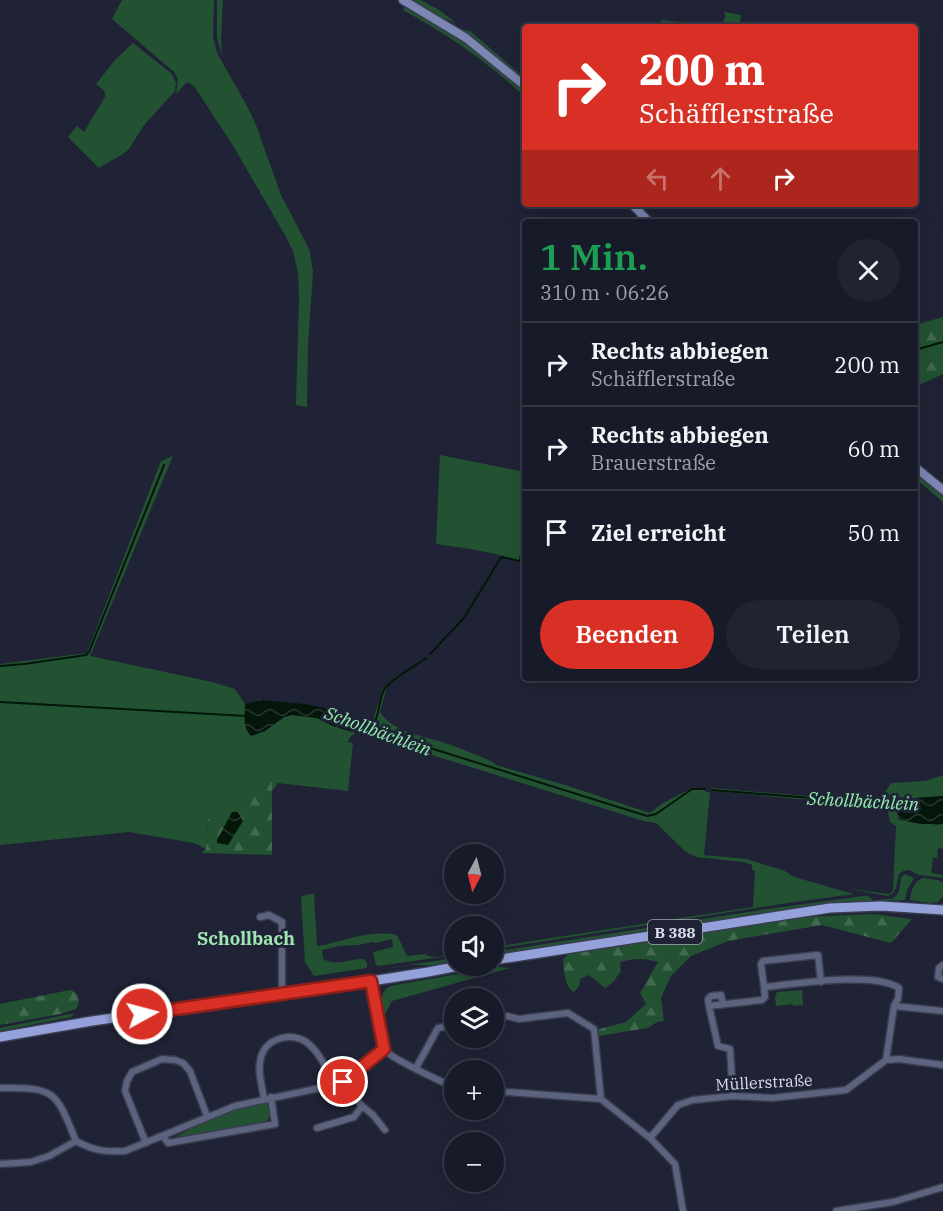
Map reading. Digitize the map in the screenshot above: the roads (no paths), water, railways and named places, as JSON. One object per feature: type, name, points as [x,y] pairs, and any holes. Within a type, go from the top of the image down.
[{"type":"main road","points":[[403,0],[466,38],[522,84]]},
{"type":"main road","points":[[635,207],[646,219]]},
{"type":"main road","points":[[918,469],[943,490]]},
{"type":"main road","name":"B 388","points":[[504,958],[830,908],[881,906],[943,910]]},
{"type":"main road","points":[[0,1037],[92,1021],[444,969]]},
{"type":"street","points":[[260,917],[268,915],[282,922],[282,994]]},
{"type":"street","points":[[733,1096],[730,1049],[718,1046],[709,1006],[762,1000],[765,997],[761,964],[763,961],[818,955],[821,982]]},
{"type":"street","points":[[943,965],[939,968],[938,977],[943,979]]},
{"type":"street","points":[[764,987],[853,979],[892,983],[899,988],[886,1060],[899,1059],[943,1065]]},
{"type":"street","points":[[371,981],[384,1049],[392,1056],[444,1082]]},
{"type":"street","points":[[894,1006],[943,1011]]},
{"type":"street","points":[[504,1016],[519,1019],[568,1013],[594,1029],[601,1099]]},
{"type":"street","points":[[416,1068],[438,1029],[444,1028]]},
{"type":"street","points":[[163,1137],[168,1143],[275,1124],[260,1072],[261,1058],[268,1046],[283,1037],[308,1043],[324,1063],[333,1085]]},
{"type":"street","points":[[0,1088],[34,1089],[49,1093],[63,1109],[76,1141],[92,1149],[111,1152],[125,1151],[235,1106],[343,1082],[384,1049]]},
{"type":"street","points":[[146,1143],[125,1090],[128,1076],[132,1072],[162,1059],[183,1063],[190,1071],[207,1116]]},
{"type":"street","name":"Müllerstraße","points":[[650,1138],[678,1105],[693,1100],[733,1096],[771,1098],[846,1090],[886,1060]]},
{"type":"street","points":[[343,1082],[385,1130]]},
{"type":"street","points":[[504,1093],[601,1099],[650,1138],[675,1164],[683,1211]]},
{"type":"street","points":[[317,1128],[354,1117],[362,1106]]},
{"type":"street","points":[[0,1164],[31,1162],[49,1156],[76,1141]]},
{"type":"street","points":[[836,1211],[893,1202],[943,1189]]},
{"type":"water","points":[[261,700],[315,706],[361,723],[372,720],[378,730],[395,737],[384,740],[333,726],[317,718],[292,715],[284,717],[265,731],[251,736],[245,724],[245,704]]},
{"type":"water","points":[[943,796],[943,824],[921,824],[898,818],[897,801]]},
{"type":"water","points":[[232,812],[238,812],[243,821],[228,845],[217,843],[217,840]]},
{"type":"waterway","points":[[918,349],[943,342]]},
{"type":"waterway","points":[[0,666],[86,655],[89,652],[164,465]]},
{"type":"waterway","points":[[520,561],[522,550]]},
{"type":"waterway","points":[[430,654],[464,618],[500,559],[503,557],[522,563]]},
{"type":"waterway","points":[[372,727],[387,686],[426,658]]},
{"type":"waterway","name":"Schollbächlein","points":[[0,702],[246,716]]},
{"type":"waterway","name":"Schollbächlein","points":[[395,737],[647,816],[656,814],[692,789],[705,789]]},
{"type":"waterway","name":"Schollbächlein","points":[[712,790],[898,805]]},
{"type":"district","name":"Schollbach","points":[[246,938]]}]
